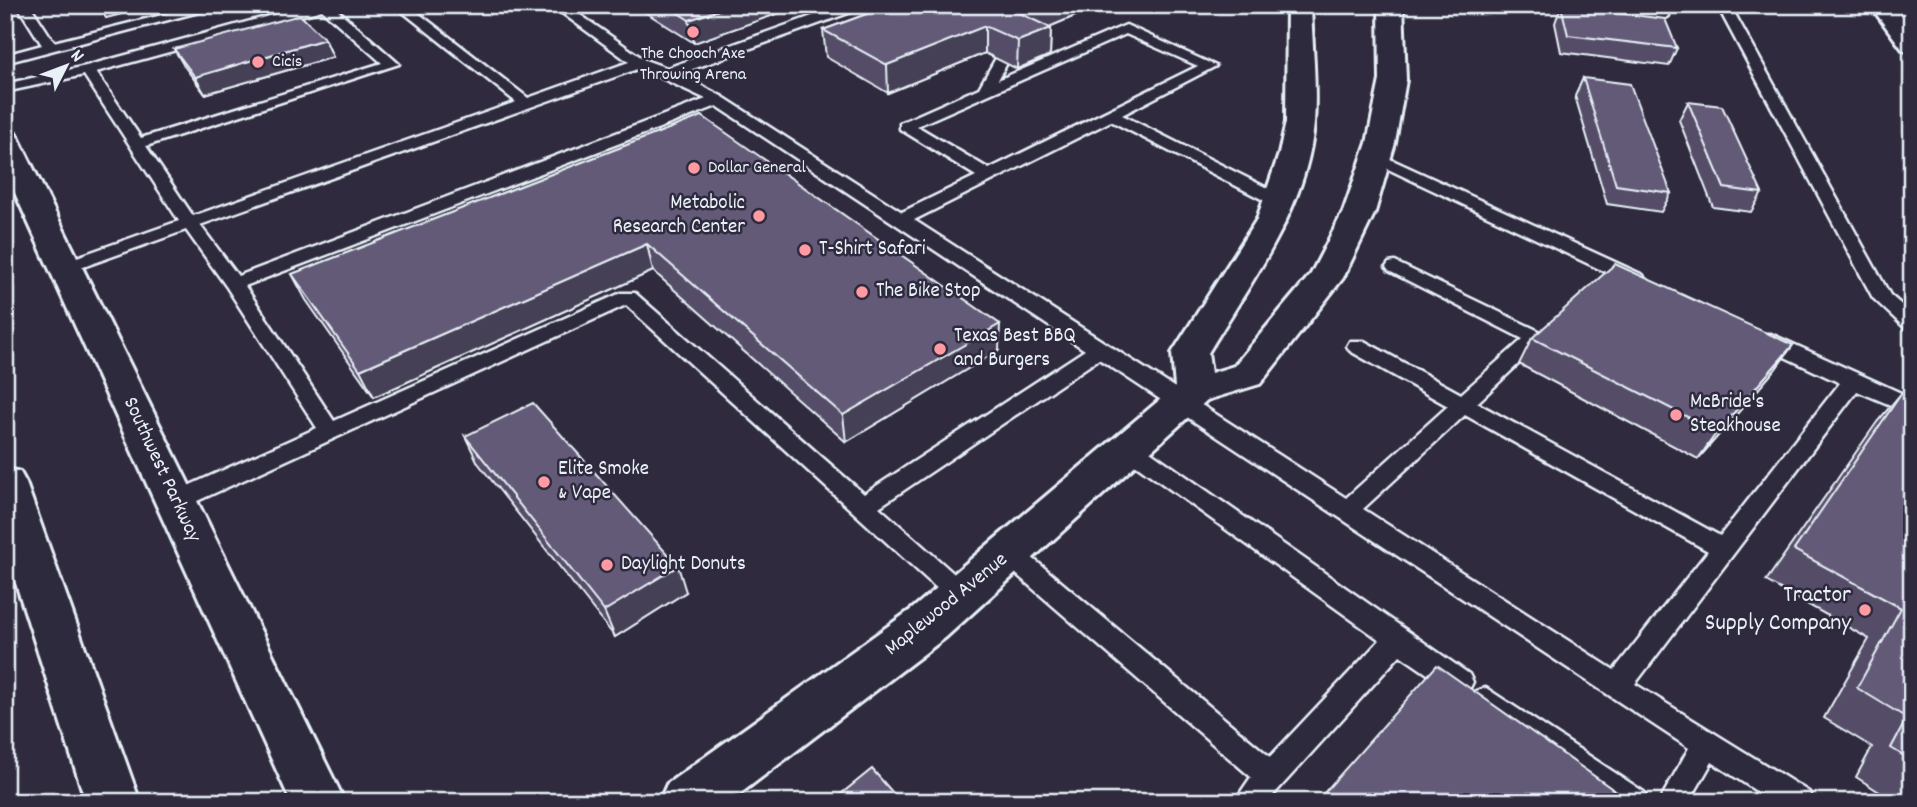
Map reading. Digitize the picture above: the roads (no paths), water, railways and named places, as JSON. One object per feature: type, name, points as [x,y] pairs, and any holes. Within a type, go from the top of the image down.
[{"type":"street","points":[[1187,397],[1190,353],[1273,219],[1294,154],[1300,122],[1299,5]]},
{"type":"street","name":"Maplewood Avenue","points":[[686,802],[929,623],[1187,397],[1247,375],[1326,278],[1359,212],[1377,158],[1393,80],[1391,5]]},
{"type":"street","points":[[1882,5],[1912,45]]},
{"type":"street","name":"Southwest Parkway","points":[[5,139],[318,802]]},
{"type":"street","points":[[5,483],[113,802]]},
{"type":"lane","points":[[23,5],[50,47]]},
{"type":"lane","points":[[5,59],[219,5]]},
{"type":"lane","points":[[5,88],[88,70],[324,5],[392,64],[137,144]]},
{"type":"lane","points":[[400,5],[526,103]]},
{"type":"lane","points":[[557,5],[640,63],[667,73],[718,100],[1099,350],[1187,397],[1346,511],[1799,802]]},
{"type":"lane","points":[[667,73],[852,7],[849,5]]},
{"type":"lane","points":[[1564,5],[1662,16],[1657,5]]},
{"type":"lane","points":[[1723,5],[1882,298],[1912,324]]},
{"type":"lane","points":[[900,220],[1209,66],[1126,29],[905,126],[988,176]]},
{"type":"lane","points":[[1046,48],[1083,49]]},
{"type":"lane","points":[[985,91],[1001,61]]},
{"type":"lane","points":[[66,267],[640,63]]},
{"type":"lane","points":[[88,70],[189,223],[234,284],[331,433]]},
{"type":"lane","points":[[234,284],[718,100]]},
{"type":"lane","points":[[1111,115],[1279,201]]},
{"type":"lane","points":[[1377,158],[1651,286]]},
{"type":"lane","points":[[1346,511],[1541,334],[1395,267]]},
{"type":"lane","points":[[1594,286],[1613,268]]},
{"type":"lane","points":[[176,501],[628,297],[961,595]]},
{"type":"lane","points":[[1739,327],[1912,407]]},
{"type":"lane","points":[[1357,345],[1724,549]]},
{"type":"lane","points":[[863,506],[1099,350]]},
{"type":"lane","points":[[1617,687],[1853,381]]},
{"type":"lane","points":[[1129,448],[1634,802]]},
{"type":"lane","points":[[1009,554],[1271,776]]},
{"type":"lane","points":[[1248,802],[1398,639]]},
{"type":"lane","points":[[1673,802],[1707,744]]},
{"type":"place","name":"The Chooch Axe Throwing Arena","points":[[693,32]]},
{"type":"place","name":"Cicis","points":[[258,62]]},
{"type":"place","name":"Dollar General","points":[[694,168]]},
{"type":"place","name":"Metabolic Research Center","points":[[759,216]]},
{"type":"place","name":"T-Shirt Safari","points":[[805,250]]},
{"type":"place","name":"The Bike Stop","points":[[862,292]]},
{"type":"place","name":"Texas Best BBQ and Burgers","points":[[940,349]]},
{"type":"place","name":"McBride's Steakhouse","points":[[1676,415]]},
{"type":"place","name":"Elite Smoke & Vape","points":[[544,482]]},
{"type":"place","name":"Daylight Donuts","points":[[607,565]]},
{"type":"place","name":"Tractor Supply Company","points":[[1865,610]]}]
